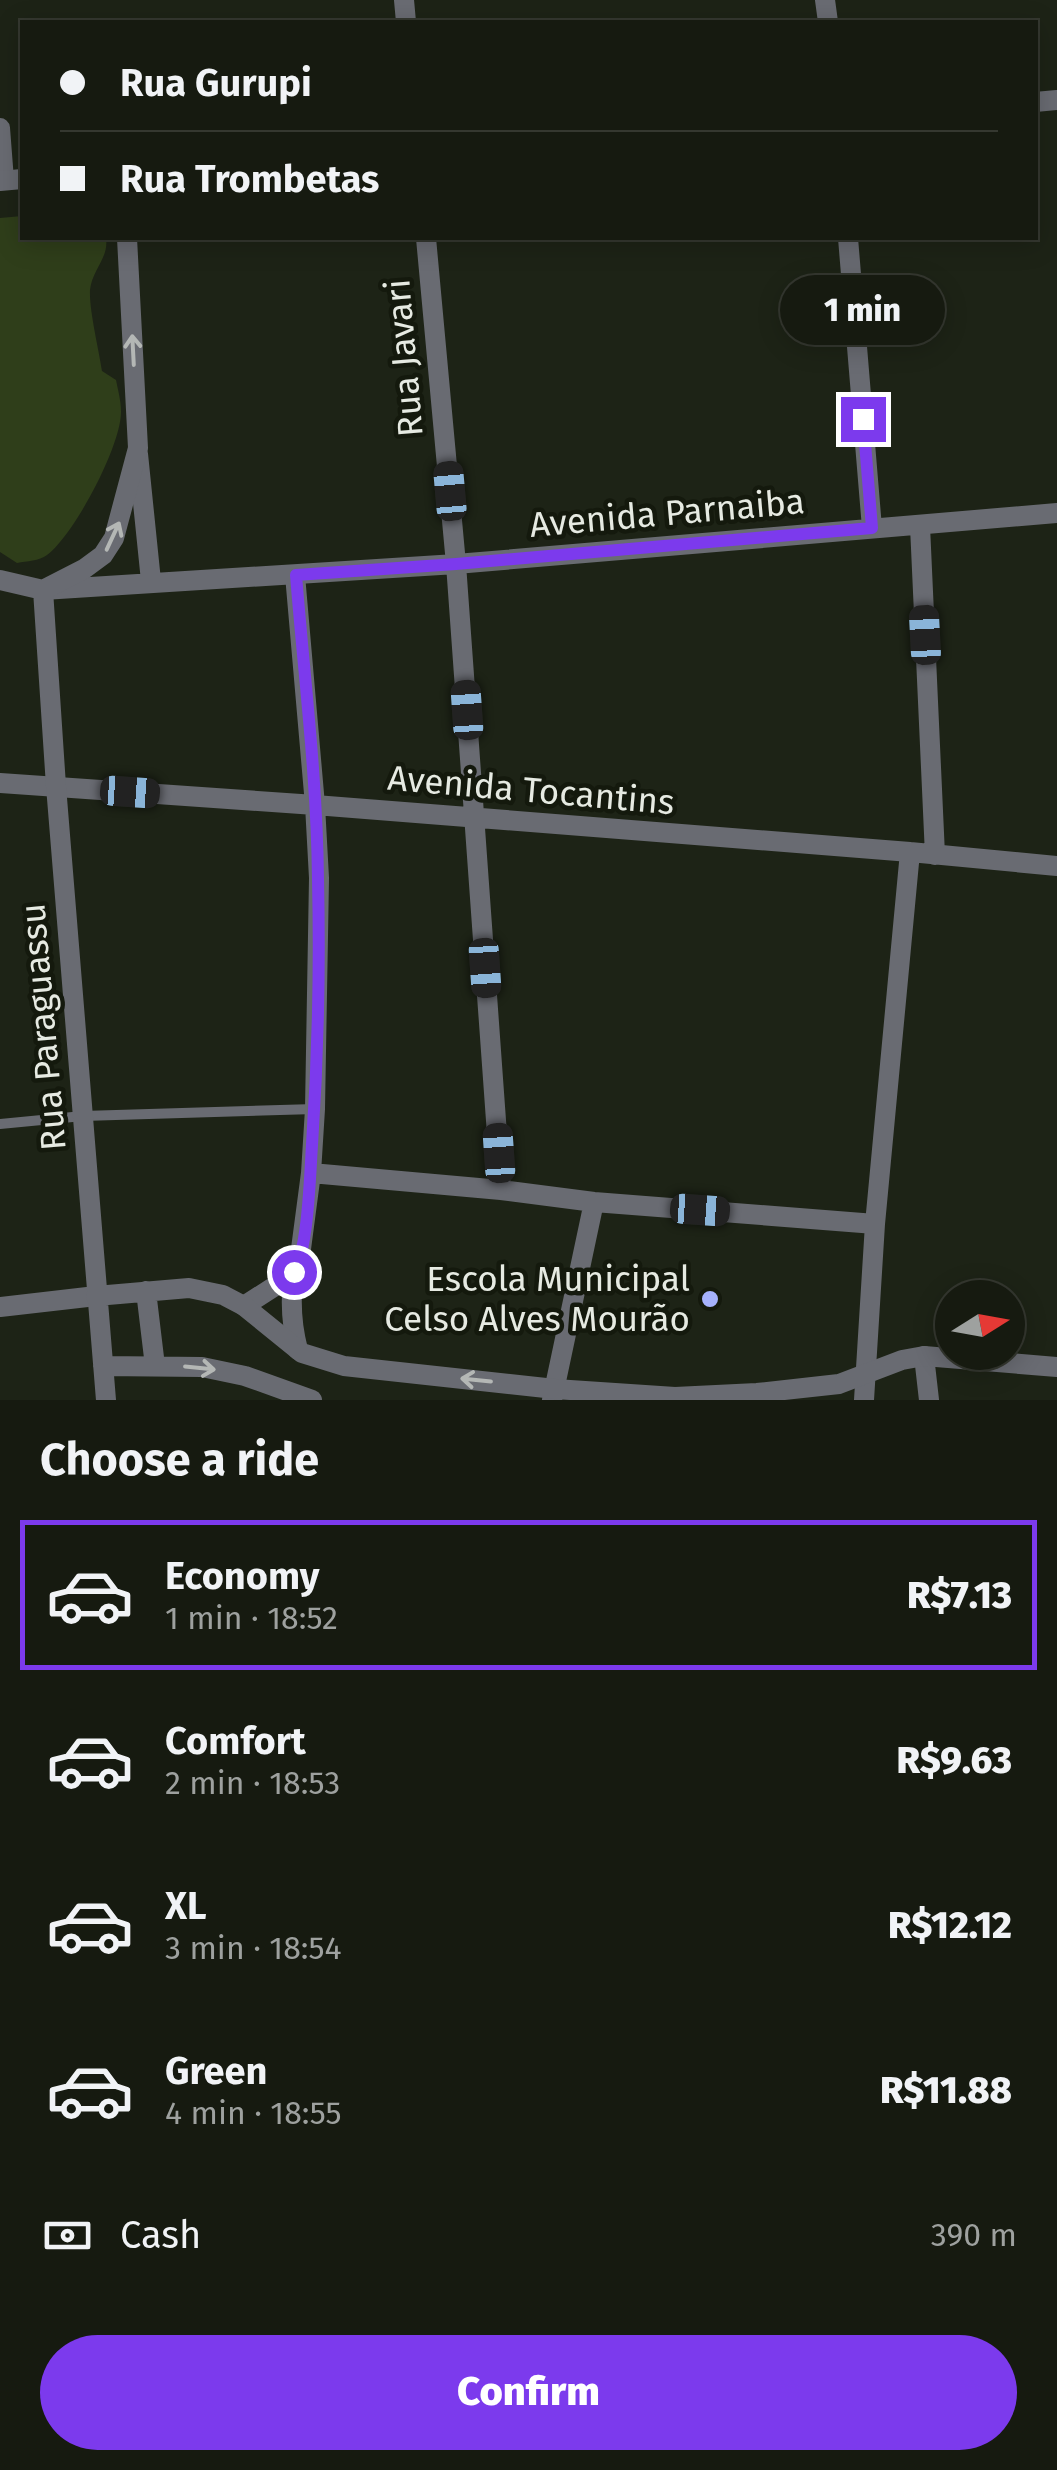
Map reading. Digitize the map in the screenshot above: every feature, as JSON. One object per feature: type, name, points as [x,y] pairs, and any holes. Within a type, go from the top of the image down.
[{"type":"street","points":[[0,128],[9,180]]},
{"type":"street","points":[[127,240],[138,448],[151,581]]},
{"type":"street","name":"Rua Javari","points":[[426,240],[456,564],[502,1190]]},
{"type":"street","points":[[848,240],[872,528]]},
{"type":"street","points":[[42,590],[103,555],[114,538],[138,448]]},
{"type":"street","name":"Avenida Parnaiba","points":[[0,580],[42,590],[296,575],[1057,513]]},
{"type":"street","points":[[920,526],[934,855]]},
{"type":"street","points":[[296,575],[318,878],[310,1173],[301,1255],[290,1296],[298,1350]]},
{"type":"street","name":"Rua Paraguassu","points":[[42,590],[106,1400]]},
{"type":"street","name":"Avenida Tocantins","points":[[0,783],[1057,866]]},
{"type":"street","points":[[864,1400],[875,1224],[910,852]]},
{"type":"street","points":[[310,1173],[594,1202],[875,1224]]},
{"type":"street","points":[[553,1394],[594,1202]]},
{"type":"street","points":[[244,1306],[294,1272]]},
{"type":"street","points":[[0,1307],[189,1288],[222,1295],[244,1306],[302,1353],[344,1366],[553,1394],[675,1398],[757,1393],[838,1384],[902,1360],[924,1356],[1057,1367]]},
{"type":"street","points":[[146,1291],[155,1366]]},
{"type":"street","points":[[924,1356],[929,1400]]},
{"type":"street","points":[[103,1366],[202,1366],[245,1376],[312,1400]]},
{"type":"lane","points":[[0,1124],[83,1116],[314,1109]]},
{"type":"green space","points":[[20,216],[20,240],[106,240],[105,252],[91,283],[90,298],[102,371],[116,380],[121,411],[105,466],[70,529],[47,555],[17,563],[0,552],[0,218]]},
{"type":"place","name":"Escola Municipal Celso Alves Mourão","points":[[710,1299]]},
{"type":"route","points":[[294,1272],[301,1255],[314,1109],[318,878],[296,575],[872,528],[863,419]]}]
